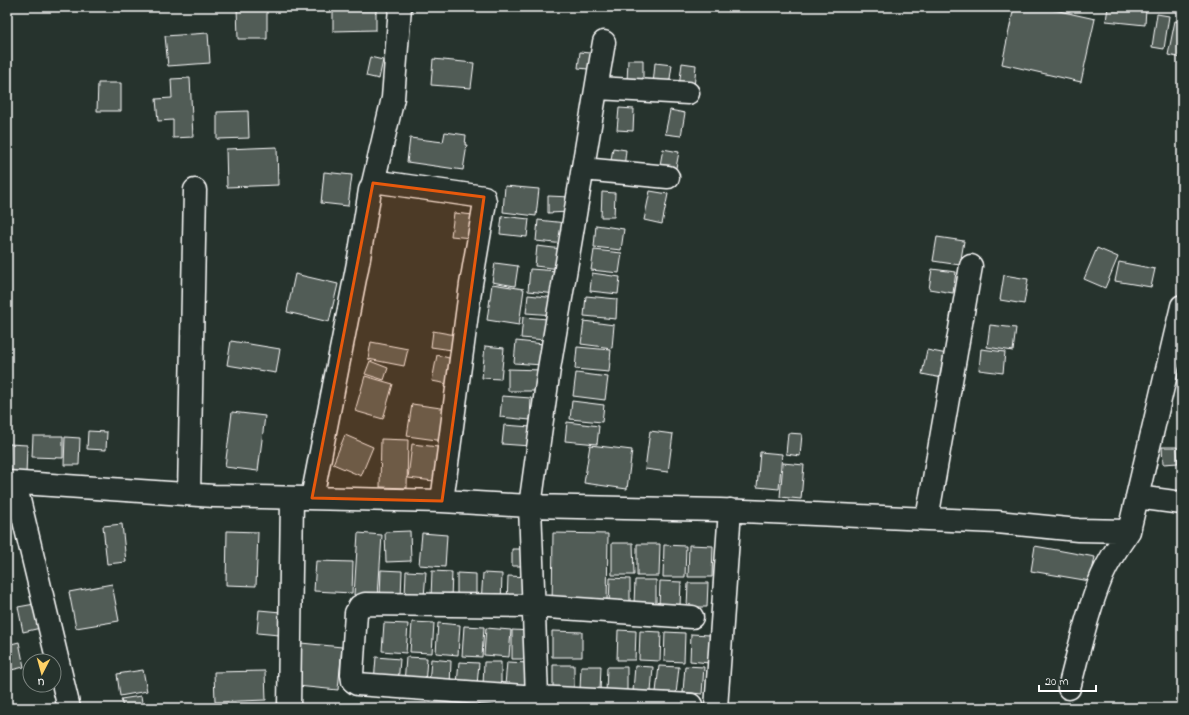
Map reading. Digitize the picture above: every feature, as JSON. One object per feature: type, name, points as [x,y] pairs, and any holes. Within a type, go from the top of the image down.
[{"type":"street","points":[[289,708],[302,498],[359,258],[370,190],[374,184],[393,98],[400,7]]},
{"type":"street","points":[[537,697],[530,506],[549,369],[604,42]]},
{"type":"street","points":[[597,88],[688,92]]},
{"type":"street","points":[[583,169],[668,177]]},
{"type":"street","points":[[374,184],[380,182],[484,197],[485,202],[471,284],[442,501]]},
{"type":"street","points":[[189,494],[195,190]]},
{"type":"street","points":[[928,519],[971,266]]},
{"type":"street","points":[[1069,688],[1094,598],[1102,575],[1114,553],[1129,531],[1182,306]]},
{"type":"street","points":[[69,708],[11,482],[214,496],[442,501],[530,506],[730,510],[997,522],[1078,530],[1129,531]]},
{"type":"street","points":[[1137,497],[1182,503]]},
{"type":"street","points":[[716,708],[730,510]]},
{"type":"street","points":[[691,705],[537,697],[357,684],[353,681],[352,674],[356,613],[360,606],[365,604],[534,606],[692,617]]},
{"type":"highlighted area","points":[[373,183],[484,197],[442,501],[312,498]]},
{"type":"building","points":[[237,7],[267,7],[267,39],[238,39]]},
{"type":"building","points":[[1014,7],[1041,7],[1095,19],[1081,82],[1002,64]]},
{"type":"building","points":[[1108,7],[1146,8],[1145,25],[1106,21]]},
{"type":"building","points":[[376,10],[376,30],[333,31],[333,11]]},
{"type":"building","points":[[1157,14],[1169,16],[1164,49],[1152,47]]},
{"type":"building","points":[[1175,21],[1182,22],[1182,58],[1168,55]]},
{"type":"building","points":[[208,33],[210,63],[168,66],[165,36]]},
{"type":"building","points":[[580,52],[599,54],[598,70],[578,68]]},
{"type":"building","points":[[370,57],[383,60],[379,79],[366,76]]},
{"type":"building","points":[[433,59],[474,63],[471,88],[431,85]]},
{"type":"building","points":[[628,60],[643,60],[643,82],[627,82]]},
{"type":"building","points":[[655,63],[672,65],[669,86],[653,85]]},
{"type":"building","points":[[682,63],[696,65],[694,89],[679,87]]},
{"type":"building","points":[[190,78],[193,137],[173,138],[173,120],[158,121],[156,99],[172,98],[171,79]]},
{"type":"building","points":[[98,83],[121,83],[121,111],[97,111]]},
{"type":"building","points":[[619,108],[634,109],[633,131],[617,130]]},
{"type":"building","points":[[670,110],[685,113],[681,136],[665,134]]},
{"type":"building","points":[[248,111],[249,138],[217,139],[217,112]]},
{"type":"building","points":[[445,132],[466,135],[465,145],[467,145],[463,170],[407,162],[410,138],[443,142]]},
{"type":"building","points":[[277,147],[278,185],[227,187],[226,149]]},
{"type":"building","points":[[613,148],[626,150],[624,168],[610,166]]},
{"type":"building","points":[[663,149],[679,152],[675,173],[659,170]]},
{"type":"building","points":[[324,172],[352,175],[348,206],[321,203]]},
{"type":"building","points":[[505,186],[539,189],[536,216],[503,212]]},
{"type":"building","points":[[650,191],[668,194],[662,224],[644,220]]},
{"type":"building","points":[[602,192],[615,193],[614,217],[601,217]]},
{"type":"building","points":[[548,196],[571,197],[571,212],[548,213]]},
{"type":"building","points":[[454,213],[474,215],[471,238],[451,236]]},
{"type":"building","points":[[502,216],[529,219],[527,237],[500,234]]},
{"type":"building","points":[[538,220],[566,223],[564,244],[536,241]]},
{"type":"building","points":[[596,225],[624,229],[621,250],[594,247]]},
{"type":"building","points":[[937,237],[964,241],[960,265],[933,261]]},
{"type":"building","points":[[537,246],[562,249],[560,269],[535,266]]},
{"type":"building","points":[[1097,248],[1118,257],[1105,288],[1084,279]]},
{"type":"building","points":[[594,250],[622,253],[619,273],[591,270]]},
{"type":"building","points":[[1119,262],[1155,269],[1151,287],[1115,281]]},
{"type":"building","points":[[495,263],[518,266],[515,286],[492,282]]},
{"type":"building","points":[[530,269],[558,271],[556,294],[528,291]]},
{"type":"building","points":[[932,269],[956,272],[953,293],[929,289]]},
{"type":"building","points":[[592,273],[620,277],[618,294],[590,291]]},
{"type":"building","points":[[295,274],[338,284],[329,322],[287,312]]},
{"type":"building","points":[[1004,275],[1028,279],[1024,304],[1000,300]]},
{"type":"building","points":[[492,284],[524,289],[519,325],[487,320]]},
{"type":"building","points":[[528,295],[556,298],[554,315],[526,313]]},
{"type":"building","points":[[586,296],[617,299],[616,319],[584,316]]},
{"type":"building","points":[[523,317],[548,319],[546,340],[521,338]]},
{"type":"building","points":[[584,321],[614,325],[612,348],[581,344]]},
{"type":"building","points":[[990,325],[1016,328],[1013,351],[987,347]]},
{"type":"building","points":[[433,331],[461,336],[459,351],[431,347]]},
{"type":"building","points":[[231,341],[280,349],[276,373],[227,365]]},
{"type":"building","points":[[516,341],[544,344],[542,365],[514,363]]},
{"type":"building","points":[[371,342],[408,349],[404,366],[368,359]]},
{"type":"building","points":[[485,346],[504,348],[501,379],[482,378]]},
{"type":"building","points":[[577,347],[611,350],[609,372],[575,369]]},
{"type":"building","points":[[981,349],[1005,352],[1003,373],[979,370]]},
{"type":"building","points":[[927,350],[952,355],[947,379],[922,374]]},
{"type":"building","points":[[437,355],[453,359],[448,384],[432,381]]},
{"type":"building","points":[[370,361],[388,368],[384,380],[365,374]]},
{"type":"building","points":[[508,369],[541,370],[540,391],[508,391]]},
{"type":"building","points":[[576,373],[608,377],[605,400],[573,396]]},
{"type":"building","points":[[365,376],[393,384],[383,419],[355,411]]},
{"type":"building","points":[[502,396],[531,398],[530,420],[500,417]]},
{"type":"building","points":[[572,401],[604,405],[602,422],[570,419]]},
{"type":"building","points":[[412,404],[448,409],[444,441],[407,436]]},
{"type":"building","points":[[232,412],[265,416],[258,471],[225,467]]},
{"type":"building","points":[[567,422],[599,426],[597,444],[565,441]]},
{"type":"building","points":[[504,425],[531,427],[530,446],[502,444]]},
{"type":"building","points":[[88,431],[107,432],[106,450],[87,449]]},
{"type":"building","points":[[650,431],[673,434],[668,472],[645,469]]},
{"type":"building","points":[[788,433],[802,434],[800,456],[786,454]]},
{"type":"building","points":[[345,435],[373,447],[361,476],[333,464]]},
{"type":"building","points":[[33,436],[63,436],[63,458],[32,457]]},
{"type":"building","points":[[65,437],[80,438],[79,465],[64,465]]},
{"type":"building","points":[[381,439],[408,440],[407,488],[380,487]]},
{"type":"building","points":[[9,444],[27,445],[26,476],[8,475]]},
{"type":"building","points":[[412,444],[447,448],[443,482],[408,478]]},
{"type":"building","points":[[590,445],[632,450],[627,489],[584,483]]},
{"type":"building","points":[[1162,447],[1177,447],[1178,463],[1163,464]]},
{"type":"building","points":[[760,452],[782,454],[779,489],[757,487]]},
{"type":"building","points":[[783,463],[804,465],[801,499],[780,497]]},
{"type":"building","points":[[122,524],[126,562],[107,564],[103,526]]},
{"type":"building","points":[[227,531],[258,532],[256,586],[226,585]]},
{"type":"building","points":[[410,531],[411,561],[386,562],[385,532]]},
{"type":"building","points":[[358,533],[382,535],[378,596],[354,595]]},
{"type":"building","points":[[422,533],[447,535],[445,567],[419,565]]},
{"type":"building","points":[[553,533],[608,534],[607,607],[552,606]]},
{"type":"building","points":[[612,543],[633,543],[634,575],[612,575]]},
{"type":"building","points":[[637,544],[660,544],[659,576],[637,576]]},
{"type":"building","points":[[664,545],[686,546],[685,577],[663,577]]},
{"type":"building","points":[[689,545],[713,546],[712,577],[688,577]]},
{"type":"building","points":[[1035,546],[1095,557],[1090,581],[1031,571]]},
{"type":"building","points":[[512,549],[528,549],[528,566],[512,566]]},
{"type":"building","points":[[316,561],[353,562],[352,593],[314,591]]},
{"type":"building","points":[[381,570],[402,571],[401,598],[380,597]]},
{"type":"building","points":[[406,571],[426,572],[424,597],[405,597]]},
{"type":"building","points":[[432,571],[452,572],[451,599],[431,598]]},
{"type":"building","points":[[457,573],[476,574],[476,602],[457,601]]},
{"type":"building","points":[[483,573],[502,574],[501,604],[481,603]]},
{"type":"building","points":[[508,576],[531,577],[529,604],[507,603]]},
{"type":"building","points":[[610,578],[630,579],[630,605],[609,604]]},
{"type":"building","points":[[635,580],[656,580],[656,604],[634,604]]},
{"type":"building","points":[[660,581],[681,582],[680,606],[659,606]]},
{"type":"building","points":[[688,583],[708,583],[707,607],[687,607]]},
{"type":"building","points":[[112,584],[119,621],[76,628],[69,592]]},
{"type":"building","points":[[40,603],[45,627],[23,632],[18,607]]},
{"type":"building","points":[[259,610],[281,612],[279,635],[257,633]]},
{"type":"building","points":[[412,622],[434,623],[432,653],[410,652]]},
{"type":"building","points":[[384,623],[408,624],[406,653],[382,651]]},
{"type":"building","points":[[438,623],[460,625],[458,655],[436,653]]},
{"type":"building","points":[[464,626],[484,627],[482,657],[462,656]]},
{"type":"building","points":[[486,628],[511,630],[509,657],[484,655]]},
{"type":"building","points":[[512,630],[533,631],[532,659],[512,659]]},
{"type":"building","points":[[618,630],[636,631],[635,660],[617,660]]},
{"type":"building","points":[[552,631],[582,632],[582,657],[552,657]]},
{"type":"building","points":[[640,631],[661,632],[660,661],[639,660]]},
{"type":"building","points":[[665,632],[685,633],[684,662],[664,661]]},
{"type":"building","points":[[691,634],[710,635],[709,663],[690,661]]},
{"type":"building","points":[[19,642],[22,657],[22,667],[7,671],[7,645]]},
{"type":"building","points":[[301,643],[342,647],[338,690],[297,686]]},
{"type":"building","points":[[376,657],[400,659],[398,684],[374,682]]},
{"type":"building","points":[[406,657],[427,658],[425,685],[404,684]]},
{"type":"building","points":[[431,659],[451,661],[450,687],[429,685]]},
{"type":"building","points":[[459,662],[479,663],[477,685],[457,684]]},
{"type":"building","points":[[484,662],[501,662],[501,686],[483,686]]},
{"type":"building","points":[[507,662],[529,663],[527,686],[505,685]]},
{"type":"building","points":[[553,665],[574,665],[574,692],[553,692]]},
{"type":"building","points":[[581,666],[601,666],[600,691],[580,690]]},
{"type":"building","points":[[635,666],[653,667],[651,692],[633,691]]},
{"type":"building","points":[[659,666],[679,667],[676,694],[656,692]]},
{"type":"building","points":[[685,666],[704,667],[702,694],[683,692]]},
{"type":"building","points":[[607,667],[627,667],[627,694],[606,693]]},
{"type":"building","points":[[143,670],[147,691],[120,696],[117,674]]},
{"type":"building","points":[[265,671],[266,700],[215,702],[214,672]]},
{"type":"building","points":[[141,696],[143,708],[123,708],[121,699]]},
{"type":"building","points":[[226,705],[244,705],[244,708],[226,708]]}]
